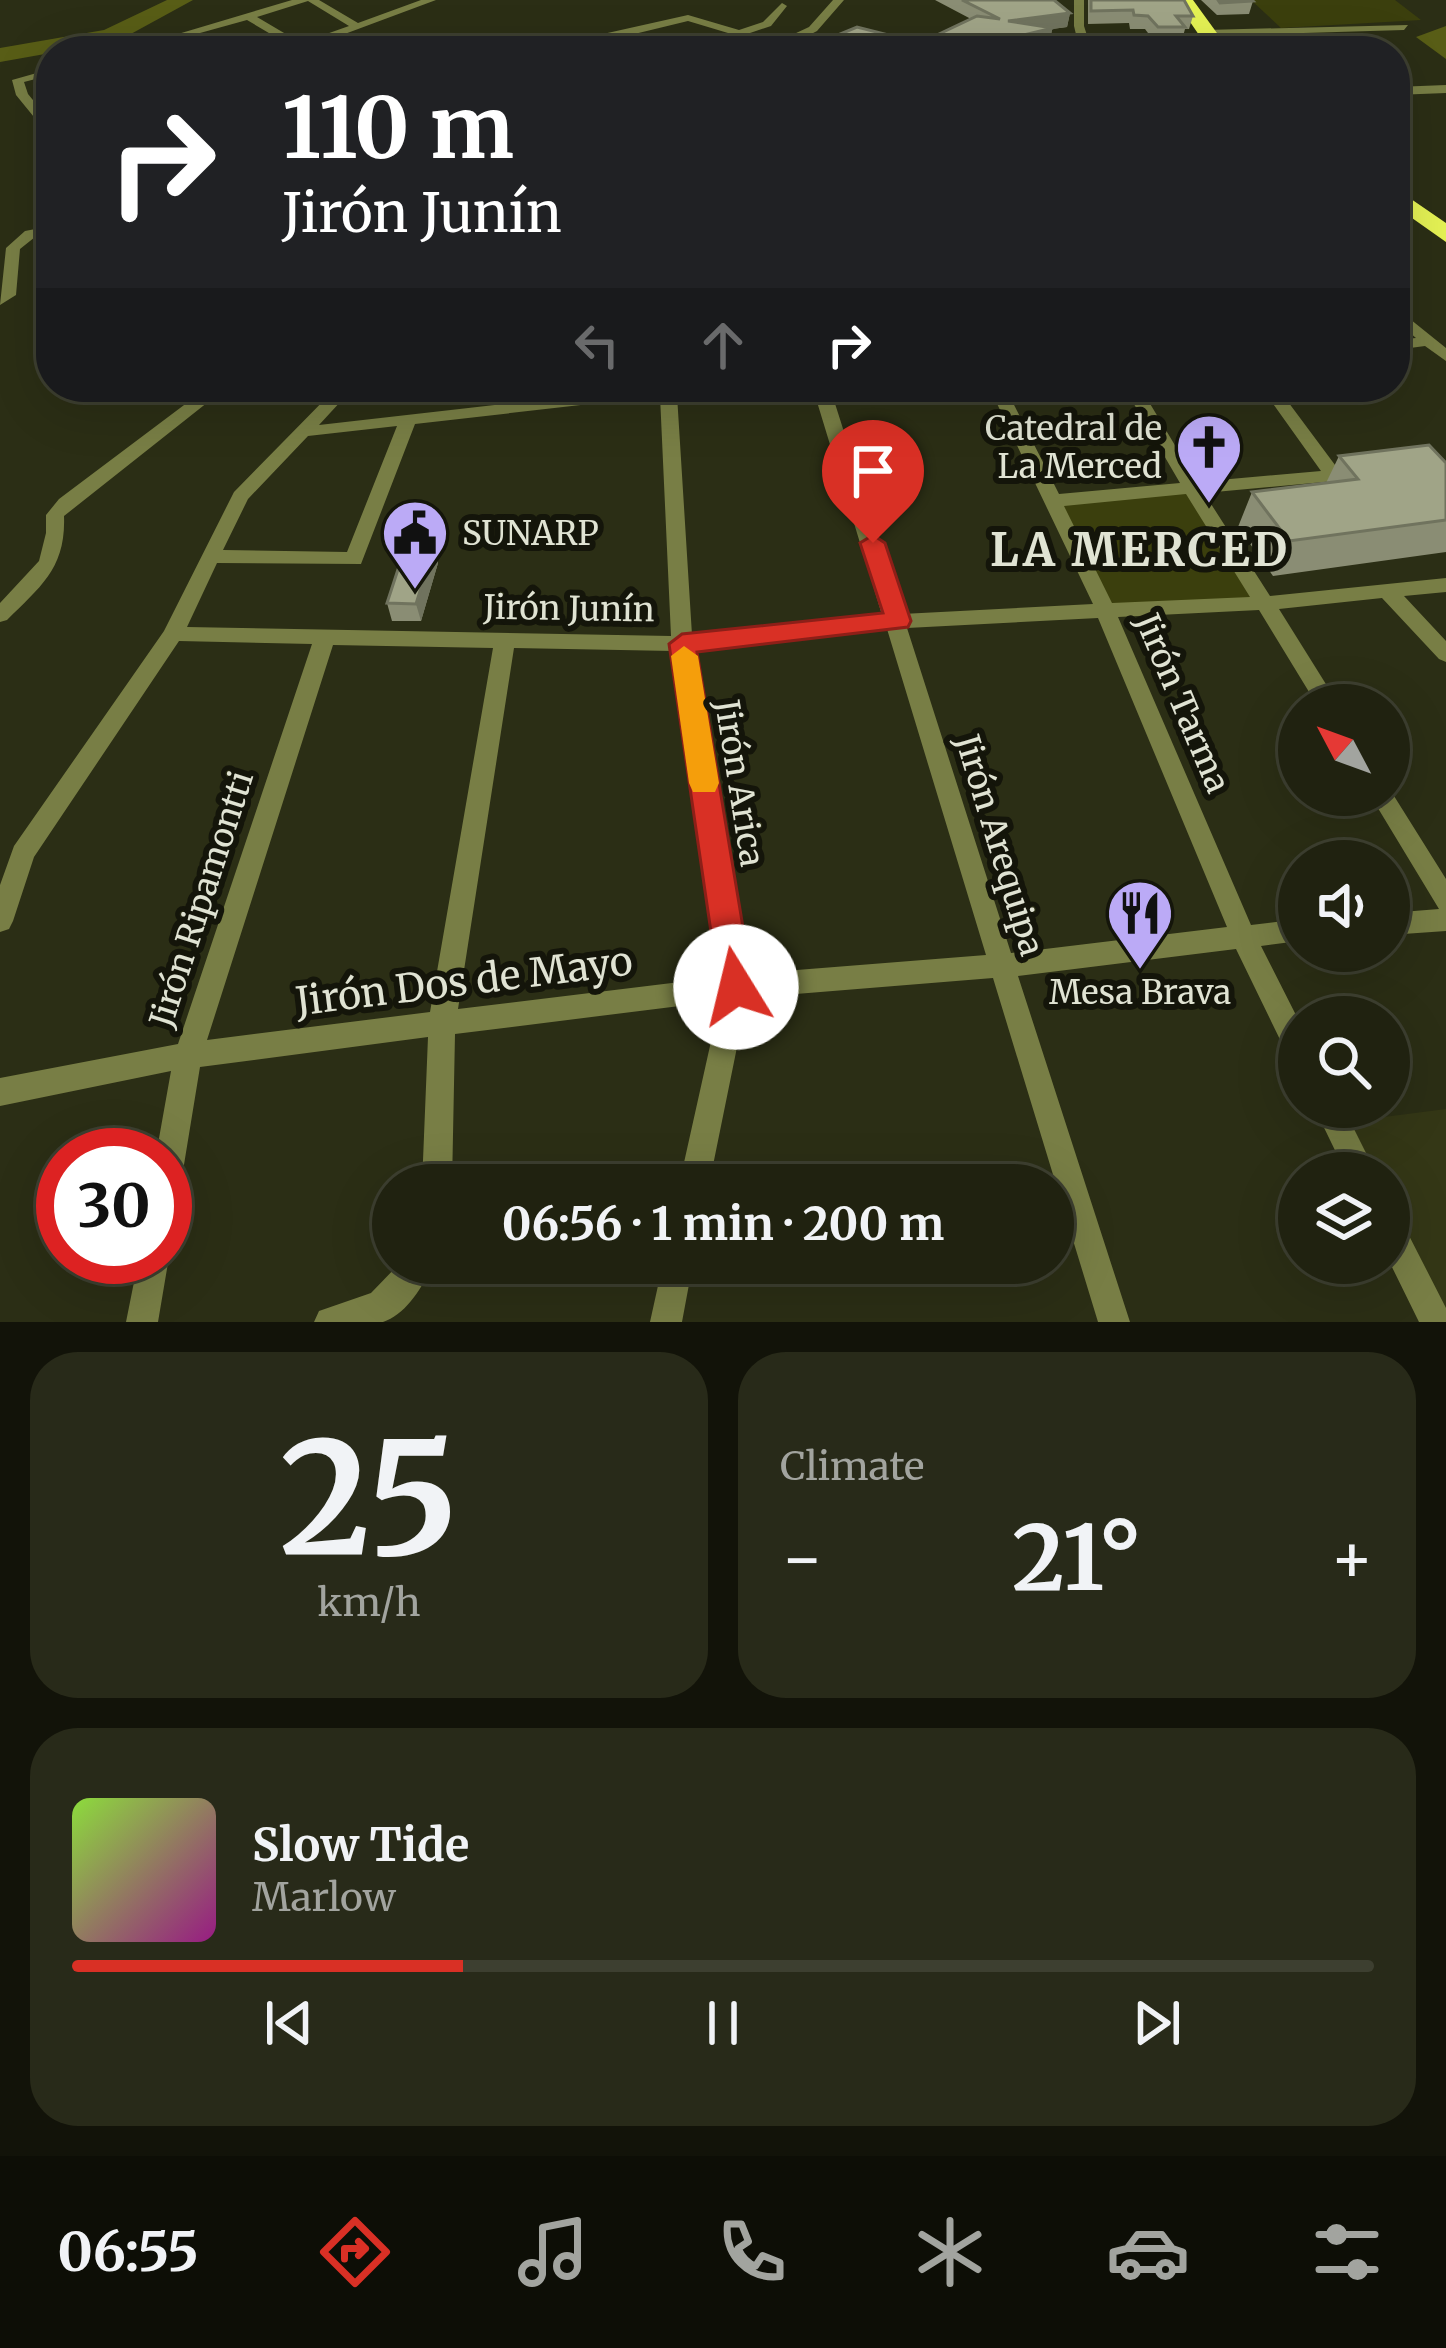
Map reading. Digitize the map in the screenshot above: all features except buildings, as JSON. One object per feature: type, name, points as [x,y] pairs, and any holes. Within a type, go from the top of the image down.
[{"type":"highway","points":[[1184,0],[1207,36]]},
{"type":"highway","points":[[1410,207],[1446,236]]},
{"type":"street","points":[[178,36],[307,0],[358,27]]},
{"type":"street","points":[[800,36],[839,0]]},
{"type":"street","points":[[1079,0],[1081,36]]},
{"type":"street","points":[[332,36],[419,2]]},
{"type":"street","points":[[735,36],[767,24],[782,5]]},
{"type":"street","points":[[1064,14],[1078,26]]},
{"type":"street","points":[[247,15],[277,36]]},
{"type":"street","points":[[601,36],[688,18],[749,36]]},
{"type":"street","points":[[1204,33],[1404,27]]},
{"type":"street","points":[[190,32],[196,36]]},
{"type":"street","points":[[0,83],[36,76]]},
{"type":"street","points":[[18,80],[22,95],[36,112]]},
{"type":"street","points":[[1410,90],[1446,89]]},
{"type":"street","points":[[0,300],[8,296],[13,248],[36,233]]},
{"type":"street","points":[[1410,324],[1446,356]]},
{"type":"street","points":[[1410,343],[1431,341]]},
{"type":"street","points":[[0,615],[52,561],[58,545],[55,515],[66,503],[199,402]]},
{"type":"street","points":[[0,921],[22,853],[173,634],[240,496],[331,402]]},
{"type":"street","points":[[301,432],[551,402]]},
{"type":"street","name":"Jirón Arica","points":[[670,402],[682,644],[736,987],[698,1164]]},
{"type":"street","name":"Jirón Arequipa","points":[[828,402],[1114,1322]]},
{"type":"street","name":"Jirón Tarma","points":[[1004,402],[1105,611],[1242,934],[1278,1007]]},
{"type":"street","points":[[1140,402],[1189,490],[1267,603],[1315,684]]},
{"type":"street","points":[[1280,402],[1333,475]]},
{"type":"street","points":[[211,556],[354,559],[407,419]]},
{"type":"street","points":[[1052,501],[1372,471]]},
{"type":"street","name":"Jirón Junín","points":[[173,634],[682,644],[898,621],[1267,603],[1446,585]]},
{"type":"street","points":[[1387,591],[1446,654]]},
{"type":"street","name":"Jirón Ripamontti","points":[[175,1128],[188,1055],[325,637]]},
{"type":"street","points":[[438,1164],[442,1023],[505,640]]},
{"type":"street","points":[[1395,816],[1446,901]]},
{"type":"street","points":[[1410,923],[1446,920]]},
{"type":"street","name":"Jirón Dos de Mayo","points":[[0,1092],[188,1055],[442,1023],[736,987],[1001,966],[1278,931]]},
{"type":"street","points":[[1410,1271],[1436,1322]]},
{"type":"street","points":[[142,1322],[149,1284]]},
{"type":"street","points":[[330,1322],[363,1318],[400,1294],[406,1284]]},
{"type":"street","points":[[666,1322],[674,1284]]},
{"type":"shaded area","points":[[1251,0],[1395,0],[1421,20],[1281,28]]},
{"type":"shaded area","points":[[1189,491],[1267,603],[1105,611],[1052,501]]},
{"type":"shaded area","points":[[1446,1109],[1446,1322],[1410,1251],[1410,1152],[1360,1152],[1348,1128],[1410,1128],[1410,1114]]},
{"type":"waterway","points":[[110,36],[183,0]]},
{"type":"waterway","points":[[1446,32],[1427,37],[1446,52]]},
{"type":"waterway","points":[[0,55],[36,49]]},
{"type":"slow traffic","points":[[684,656],[704,783]]},
{"type":"place","name":"Catedral de La Merced","points":[[1209,506]]},
{"type":"place","name":"SUNARP","points":[[415,592]]},
{"type":"place","name":"Mesa Brava","points":[[1140,972]]},
{"type":"district","name":"LA MERCED","points":[[1140,550]]},
{"type":"route","points":[[736,987],[682,644],[898,621],[873,543]]}]
